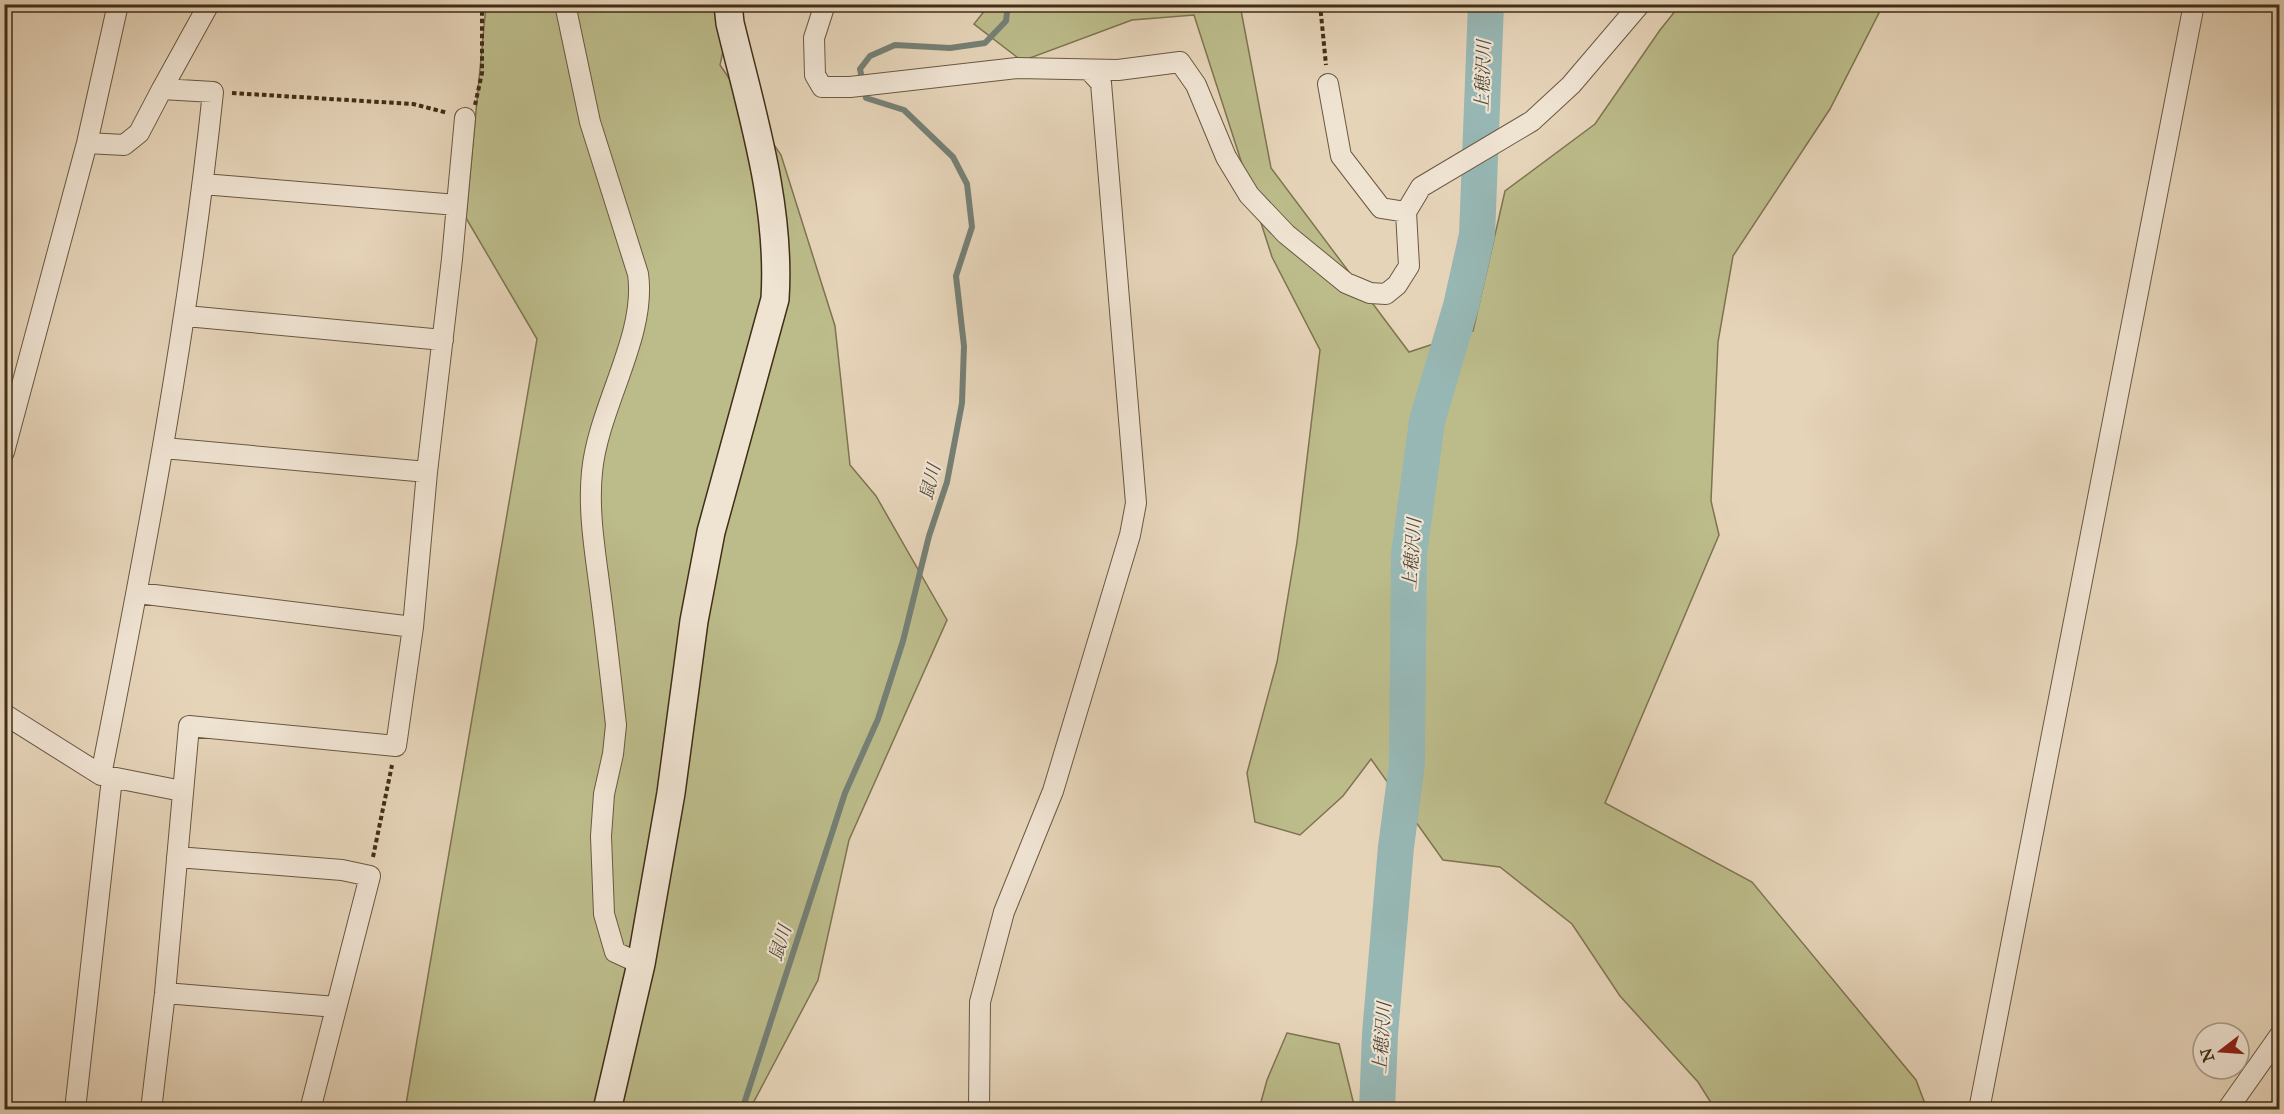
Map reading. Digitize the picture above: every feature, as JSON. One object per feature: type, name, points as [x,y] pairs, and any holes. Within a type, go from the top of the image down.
[{"type":"street","points":[[4,452],[87,142],[118,4]]},
{"type":"street","points":[[87,142],[124,145],[139,134],[209,4]]},
{"type":"street","points":[[565,4],[590,123],[638,274],[640,290],[634,328],[599,430],[592,472],[592,527],[616,725],[613,754],[604,794],[601,836],[604,914],[615,952],[641,964]]},
{"type":"street","points":[[607,1110],[641,964],[671,793],[694,621],[711,531],[776,299],[777,267],[769,186],[730,23],[728,4]]},
{"type":"street","points":[[825,4],[814,38],[814,75],[822,87],[850,87],[1017,68],[1118,70],[1180,62],[1196,85],[1226,157],[1250,195],[1286,234],[1346,283],[1371,293],[1386,294],[1397,285],[1409,266],[1406,212],[1421,187],[1532,121],[1571,85],[1640,4]]},
{"type":"street","points":[[1979,1110],[2194,4]]},
{"type":"street","points":[[979,1110],[980,1002],[1004,912],[1053,791],[1130,535],[1136,502],[1101,83],[1090,71]]},
{"type":"street","points":[[1328,84],[1341,156],[1381,208],[1406,212]]},
{"type":"street","points":[[75,1110],[107,776],[186,316],[213,92],[162,89]]},
{"type":"street","points":[[151,1110],[165,993],[189,726],[396,746],[413,627],[427,472],[443,340],[465,118]]},
{"type":"street","points":[[203,184],[457,205]]},
{"type":"street","points":[[186,316],[443,340]]},
{"type":"street","points":[[164,448],[427,472]]},
{"type":"street","points":[[138,593],[413,627]]},
{"type":"street","points":[[4,714],[107,776],[182,791]]},
{"type":"street","points":[[177,857],[342,870],[370,876],[310,1110]]},
{"type":"street","points":[[165,993],[336,1007]]},
{"type":"street","points":[[2227,1110],[2280,1035]]},
{"type":"path","points":[[213,92],[413,104],[465,118],[474,109],[482,74],[482,4]]},
{"type":"path","points":[[1320,4],[1328,84]]},
{"type":"path","points":[[370,876],[396,746]]},
{"type":"shaded area","points":[[486,5],[733,5],[720,65],[781,155],[835,326],[850,465],[876,496],[947,620],[849,840],[818,980],[750,1109],[405,1110],[537,339],[466,218]]},
{"type":"shaded area","points":[[989,5],[1240,5],[1271,168],[1409,352],[1473,331],[1505,191],[1595,124],[1680,5],[1883,5],[1830,109],[1733,256],[1718,342],[1711,501],[1719,535],[1605,803],[1752,882],[1916,1080],[1927,1109],[1715,1109],[1698,1082],[1620,996],[1572,924],[1500,867],[1443,860],[1371,759],[1343,796],[1300,835],[1255,822],[1247,773],[1277,662],[1297,542],[1320,350],[1272,257],[1194,15],[1132,20],[1022,61],[974,24]]},
{"type":"shaded area","points":[[1287,1033],[1339,1044],[1355,1109],[1259,1109],[1267,1080]]},
{"type":"waterway","name":"鼠川","points":[[742,1110],[845,793],[878,719],[903,641],[929,536],[947,482],[962,403],[964,346],[956,276],[972,227],[967,184],[953,157],[904,110],[866,98],[860,69],[870,56],[895,45],[950,48],[985,43],[1006,21],[1008,4]]},
{"type":"waterway","name":"上穂沢川","points":[[1377,1110],[1380,1034],[1396,847],[1407,764],[1409,554],[1427,421],[1461,306],[1477,235],[1486,4]]}]
